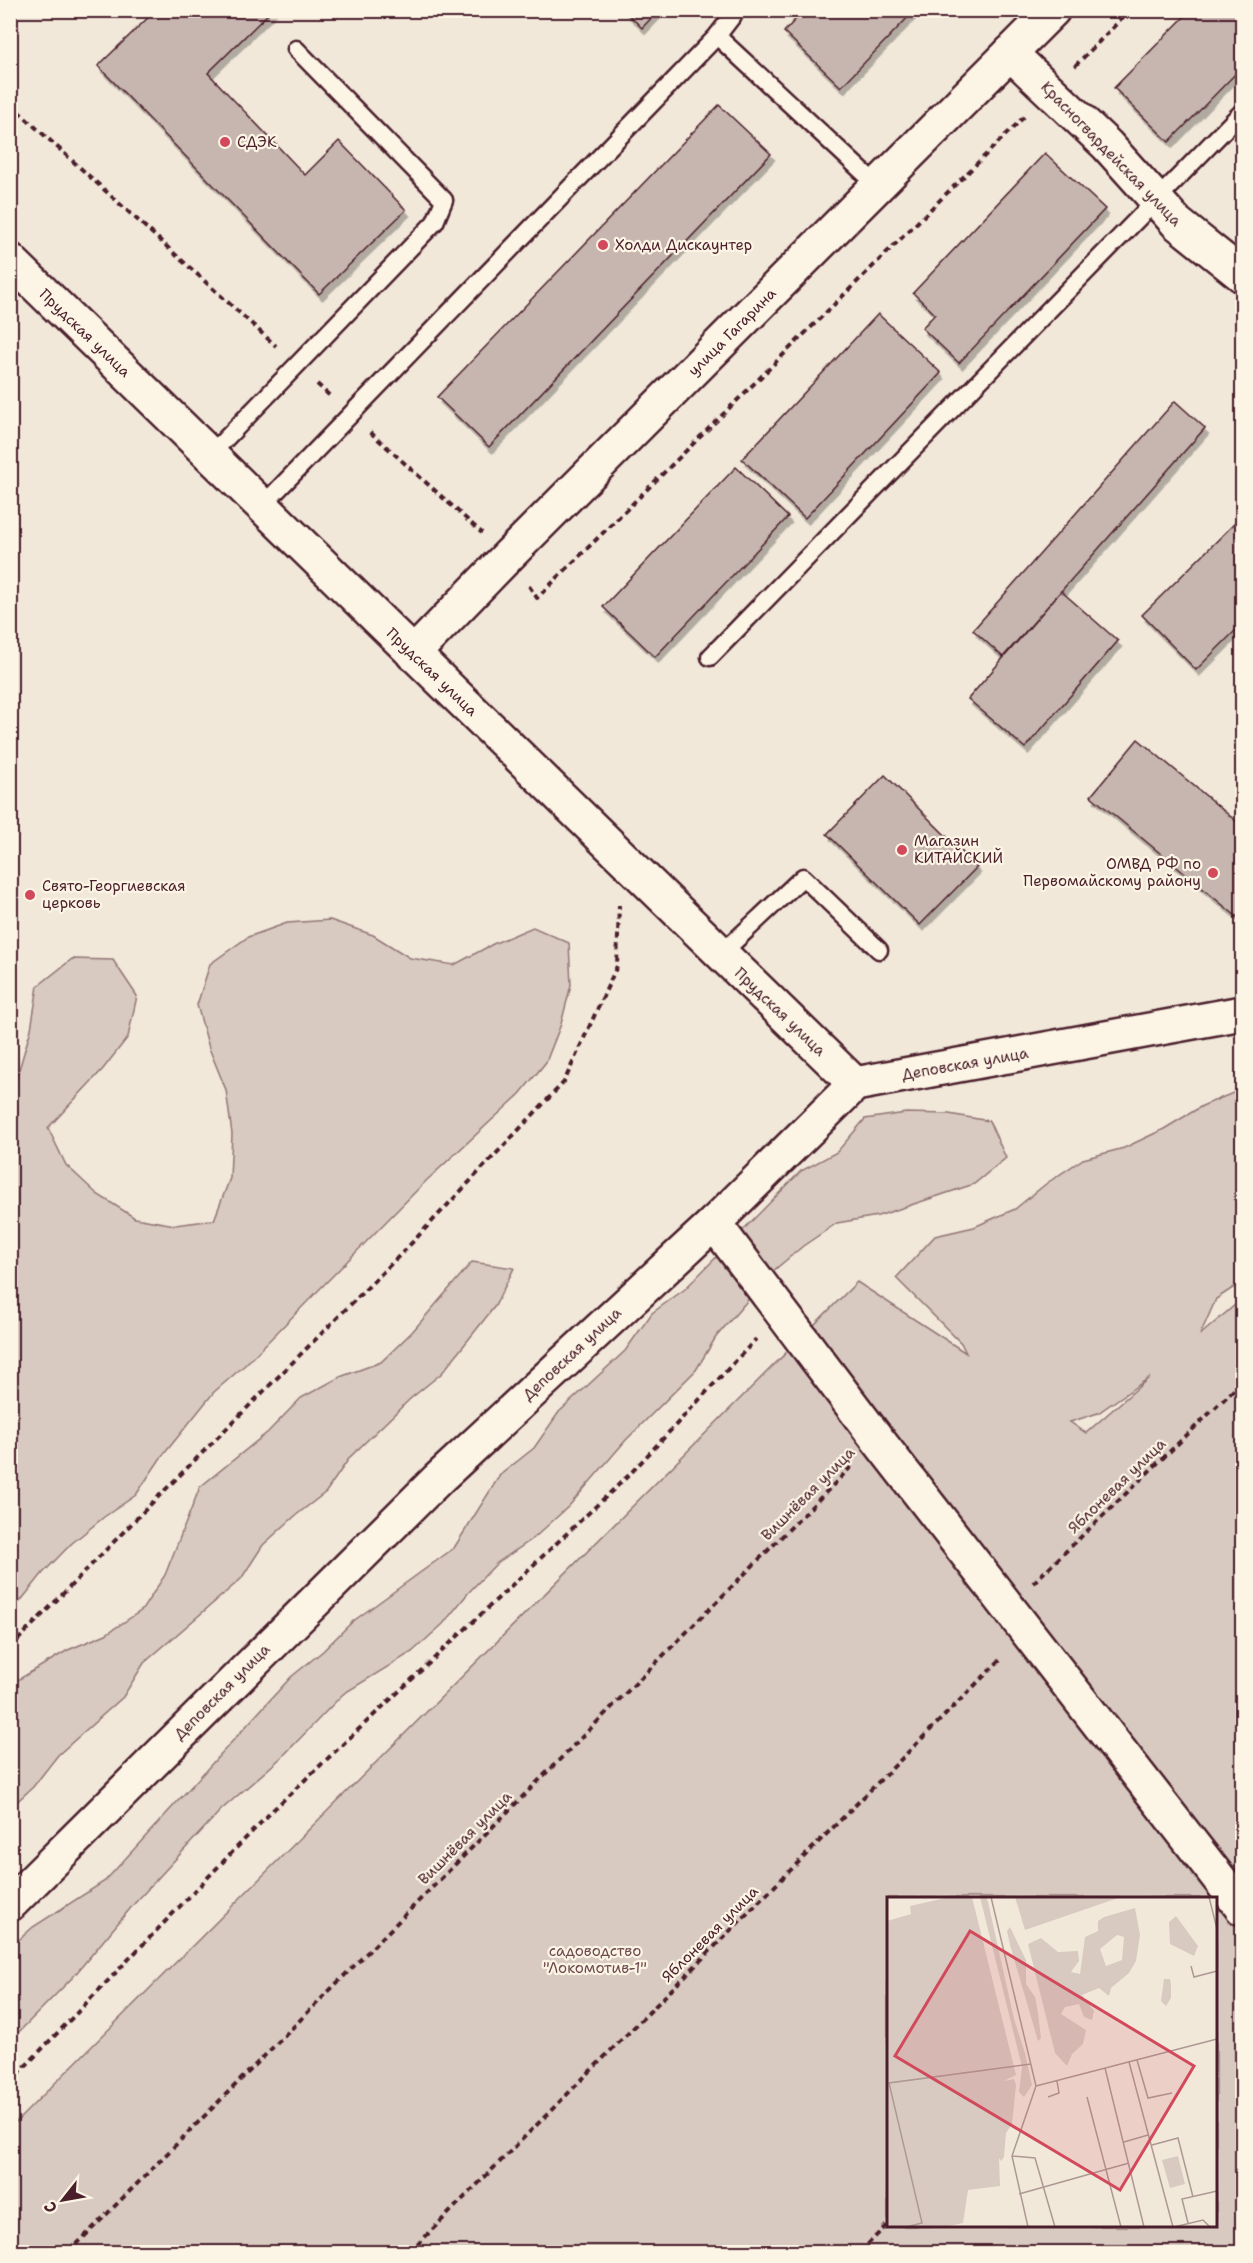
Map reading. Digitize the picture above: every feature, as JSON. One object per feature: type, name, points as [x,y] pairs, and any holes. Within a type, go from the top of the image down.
[{"type":"street","name":"улица Гагарина","points":[[413,654],[1053,10]]},
{"type":"street","name":"Красногвардейская улица","points":[[1010,52],[1107,145],[1177,223],[1242,275]]},
{"type":"street","name":"Прудская улица","points":[[10,260],[855,1084]]},
{"type":"street","name":"Деповская улица","points":[[10,1904],[438,1479],[714,1223],[855,1084],[1242,1012]]},
{"type":"street","points":[[714,1223],[1007,1608],[1242,1908]]},
{"type":"lane","points":[[263,505],[717,36],[737,10]]},
{"type":"lane","points":[[717,36],[878,186]]},
{"type":"lane","points":[[210,455],[435,222],[444,200],[296,49]]},
{"type":"lane","points":[[710,657],[1242,112]]},
{"type":"lane","points":[[721,954],[803,877],[879,950]]},
{"type":"path","points":[[10,104],[508,556],[537,598],[1051,91],[1130,10]]},
{"type":"path","points":[[10,1648],[405,1250],[564,1082],[617,966],[620,856]]},
{"type":"path","points":[[10,2082],[274,1809],[628,1475],[781,1312]]},
{"type":"path","name":"Яблоневая улица","points":[[1007,1608],[1242,1382]]},
{"type":"path","name":"Вишнёвая улица","points":[[69,2253],[878,1440]]},
{"type":"path","name":"Яблоневая улица","points":[[410,2253],[1027,1633]]},
{"type":"path","points":[[860,2253],[887,2225]]},
{"type":"green space","points":[[330,920],[373,935],[410,958],[454,965],[493,944],[533,927],[569,943],[571,985],[561,1024],[546,1062],[520,1094],[427,1180],[245,1365],[214,1392],[160,1459],[136,1495],[71,1544],[43,1573],[19,1603],[11,1609],[10,1100],[31,1029],[38,986],[72,959],[113,960],[137,996],[128,1037],[103,1069],[48,1128],[66,1165],[97,1194],[135,1218],[175,1225],[214,1220],[230,1178],[232,1134],[226,1090],[209,1048],[197,1005],[210,964],[248,937],[287,923]]},
{"type":"green space","name":"садоводство \"Локомотив-1\"","points":[[1242,1091],[1242,1282],[1216,1299],[1200,1335],[1242,1299],[1242,2252],[11,2252],[11,2127],[857,1282],[966,1353],[961,1343],[896,1278],[935,1236],[974,1227],[1015,1209],[1047,1183],[1083,1159],[1124,1148],[1164,1129],[1202,1106]],"holes":[[[1150,1377],[1086,1433],[1070,1422],[1098,1413]]]},
{"type":"green space","points":[[906,1113],[949,1114],[989,1121],[1006,1158],[974,1184],[878,1216],[837,1223],[803,1246],[772,1272],[716,1337],[696,1370],[626,1440],[569,1506],[534,1538],[497,1563],[443,1624],[412,1652],[343,1694],[283,1756],[221,1810],[134,1904],[73,1977],[11,2040],[11,1947],[33,1927],[105,1881],[291,1677],[323,1651],[352,1622],[454,1548],[500,1475],[534,1448],[559,1412],[625,1351],[652,1313],[685,1289],[801,1171],[837,1152],[865,1119]]},
{"type":"green space","points":[[472,1262],[514,1268],[495,1306],[442,1373],[410,1399],[350,1457],[326,1492],[263,1545],[241,1579],[144,1663],[123,1697],[58,1755],[33,1787],[11,1807],[11,1684],[68,1650],[106,1634],[142,1610],[165,1575],[200,1487],[268,1432],[301,1398],[340,1377],[381,1362],[412,1332]]},
{"type":"building","points":[[156,10],[272,10],[208,73],[305,175],[339,141],[406,210],[319,294],[98,66]]},
{"type":"building","points":[[624,10],[659,10],[642,28]]},
{"type":"building","points":[[804,10],[915,10],[841,87],[784,32]]},
{"type":"building","points":[[1191,10],[1242,10],[1242,67],[1169,142],[1114,88]]},
{"type":"building","points":[[719,105],[771,154],[489,447],[437,397]]},
{"type":"building","points":[[1045,153],[1105,209],[959,363],[922,328],[935,314],[913,293]]},
{"type":"building","points":[[878,314],[941,373],[805,518],[742,459]]},
{"type":"building","points":[[1175,401],[1205,428],[1003,657],[973,630]]},
{"type":"building","points":[[736,467],[788,517],[655,657],[603,607]]},
{"type":"building","points":[[1242,516],[1242,624],[1196,670],[1142,615]]},
{"type":"building","points":[[1061,591],[1118,641],[1025,748],[968,699]]},
{"type":"building","name":"ОМВД РФ по Первомайскому району","points":[[1138,739],[1242,826],[1242,921],[1091,796]]},
{"type":"building","name":"Магазин КИТАЙСКИЙ","points":[[885,775],[977,867],[920,925],[827,834]]},
{"type":"place","name":"СДЭК","points":[[225,142]]},
{"type":"place","name":"Холди Дискаунтер","points":[[603,245]]},
{"type":"place","name":"Магазин КИТАЙСКИЙ","points":[[902,850]]},
{"type":"place","name":"ОМВД РФ по Первомайскому району","points":[[1213,873]]},
{"type":"place","name":"Свято-Георгиевская церковь","points":[[30,895]]}]
